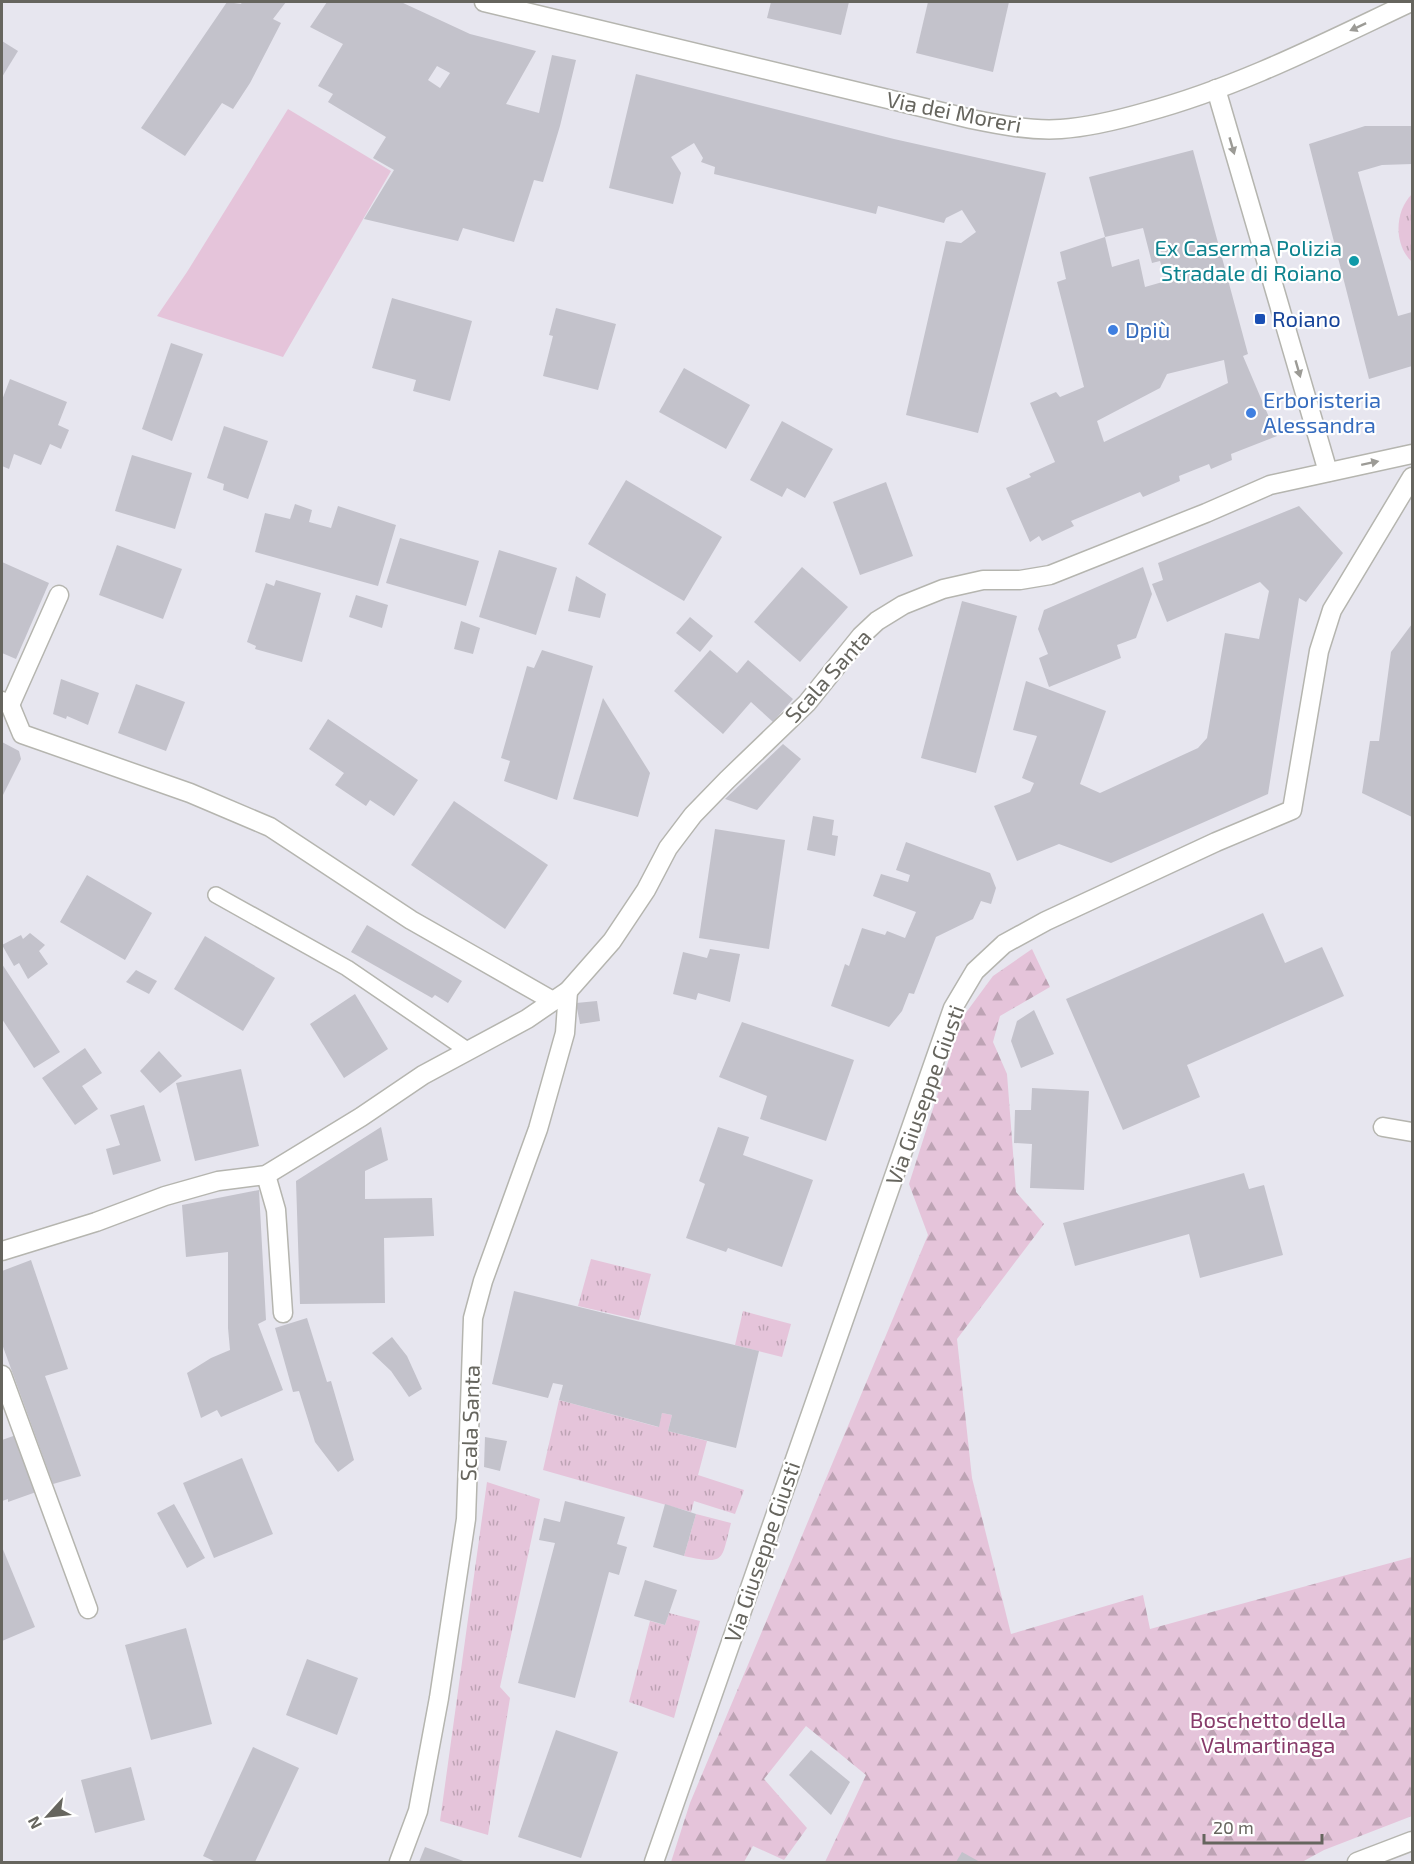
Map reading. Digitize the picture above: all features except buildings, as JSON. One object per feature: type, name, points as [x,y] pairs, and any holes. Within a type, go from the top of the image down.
[{"type":"street","name":"Via dei Moreri","points":[[484,2],[971,119],[1001,125],[1060,129],[1087,126],[1163,108],[1244,80],[1411,2]]},
{"type":"street","points":[[1216,89],[1328,472]]},
{"type":"street","name":"Scala Santa","points":[[2,1251],[96,1222],[165,1196],[218,1181],[266,1175],[361,1117],[423,1075],[527,1019],[561,996],[612,941],[646,890],[668,848],[693,815],[807,703],[861,636],[878,621],[903,605],[943,589],[983,580],[1020,580],[1050,575],[1270,485],[1413,454]]},
{"type":"street","name":"Via Giuseppe Giusti","points":[[654,1863],[953,1008],[975,971],[1004,944],[1046,921],[1292,810],[1319,651],[1332,610],[1413,477]]},
{"type":"street","points":[[59,595],[6,703],[22,734],[189,793],[270,826],[411,920],[561,996]]},
{"type":"street","name":"Scala Santa","points":[[399,1863],[420,1800],[439,1698],[466,1519],[473,1318],[483,1281],[538,1129],[565,1033],[561,996]]},
{"type":"street","points":[[1383,1127],[1413,1132]]},
{"type":"street","points":[[266,1175],[276,1210],[283,1313]]},
{"type":"street","points":[[2,1375],[60,1539],[88,1609]]},
{"type":"street","points":[[1357,1863],[1413,1841]]},
{"type":"lane","points":[[216,895],[347,968],[467,1050]]},
{"type":"green space","points":[[288,109],[391,171],[283,357],[157,316],[187,272]]},
{"type":"green space","points":[[1412,194],[1412,262],[1402,247],[1398,228],[1402,210]]},
{"type":"green space","name":"Boschetto della Valmartinaga","points":[[1032,949],[1050,987],[1000,1016],[993,1042],[1007,1074],[1016,1192],[1044,1224],[957,1339],[972,1478],[1011,1634],[1143,1595],[1150,1629],[1412,1557],[1412,1816],[1324,1850],[1302,1862],[825,1862],[866,1775],[806,1726],[764,1779],[807,1828],[784,1860],[753,1846],[744,1862],[671,1862],[690,1803],[928,1235],[909,1184],[962,1018],[993,976]]},
{"type":"green space","points":[[591,1259],[651,1274],[639,1320],[578,1306]]},
{"type":"green space","points":[[743,1311],[791,1324],[782,1357],[735,1345]]},
{"type":"green space","points":[[559,1400],[658,1427],[662,1413],[672,1415],[668,1431],[707,1441],[698,1475],[744,1490],[735,1514],[694,1501],[691,1512],[543,1470]]},
{"type":"green space","points":[[487,1482],[540,1499],[500,1687],[510,1698],[488,1835],[440,1821]]},
{"type":"green space","points":[[696,1514],[731,1523],[723,1553],[715,1560],[684,1556]]},
{"type":"green space","points":[[669,1613],[700,1621],[674,1718],[629,1702],[650,1621],[665,1625]]},
{"type":"place","name":"Ex Caserma Polizia Stradale di Roiano","points":[[1354,261]]},
{"type":"place","name":"Roiano","points":[[1260,319]]},
{"type":"place","name":"Dpiù","points":[[1113,330]]},
{"type":"place","name":"Erboristeria Alessandra","points":[[1251,413]]}]
